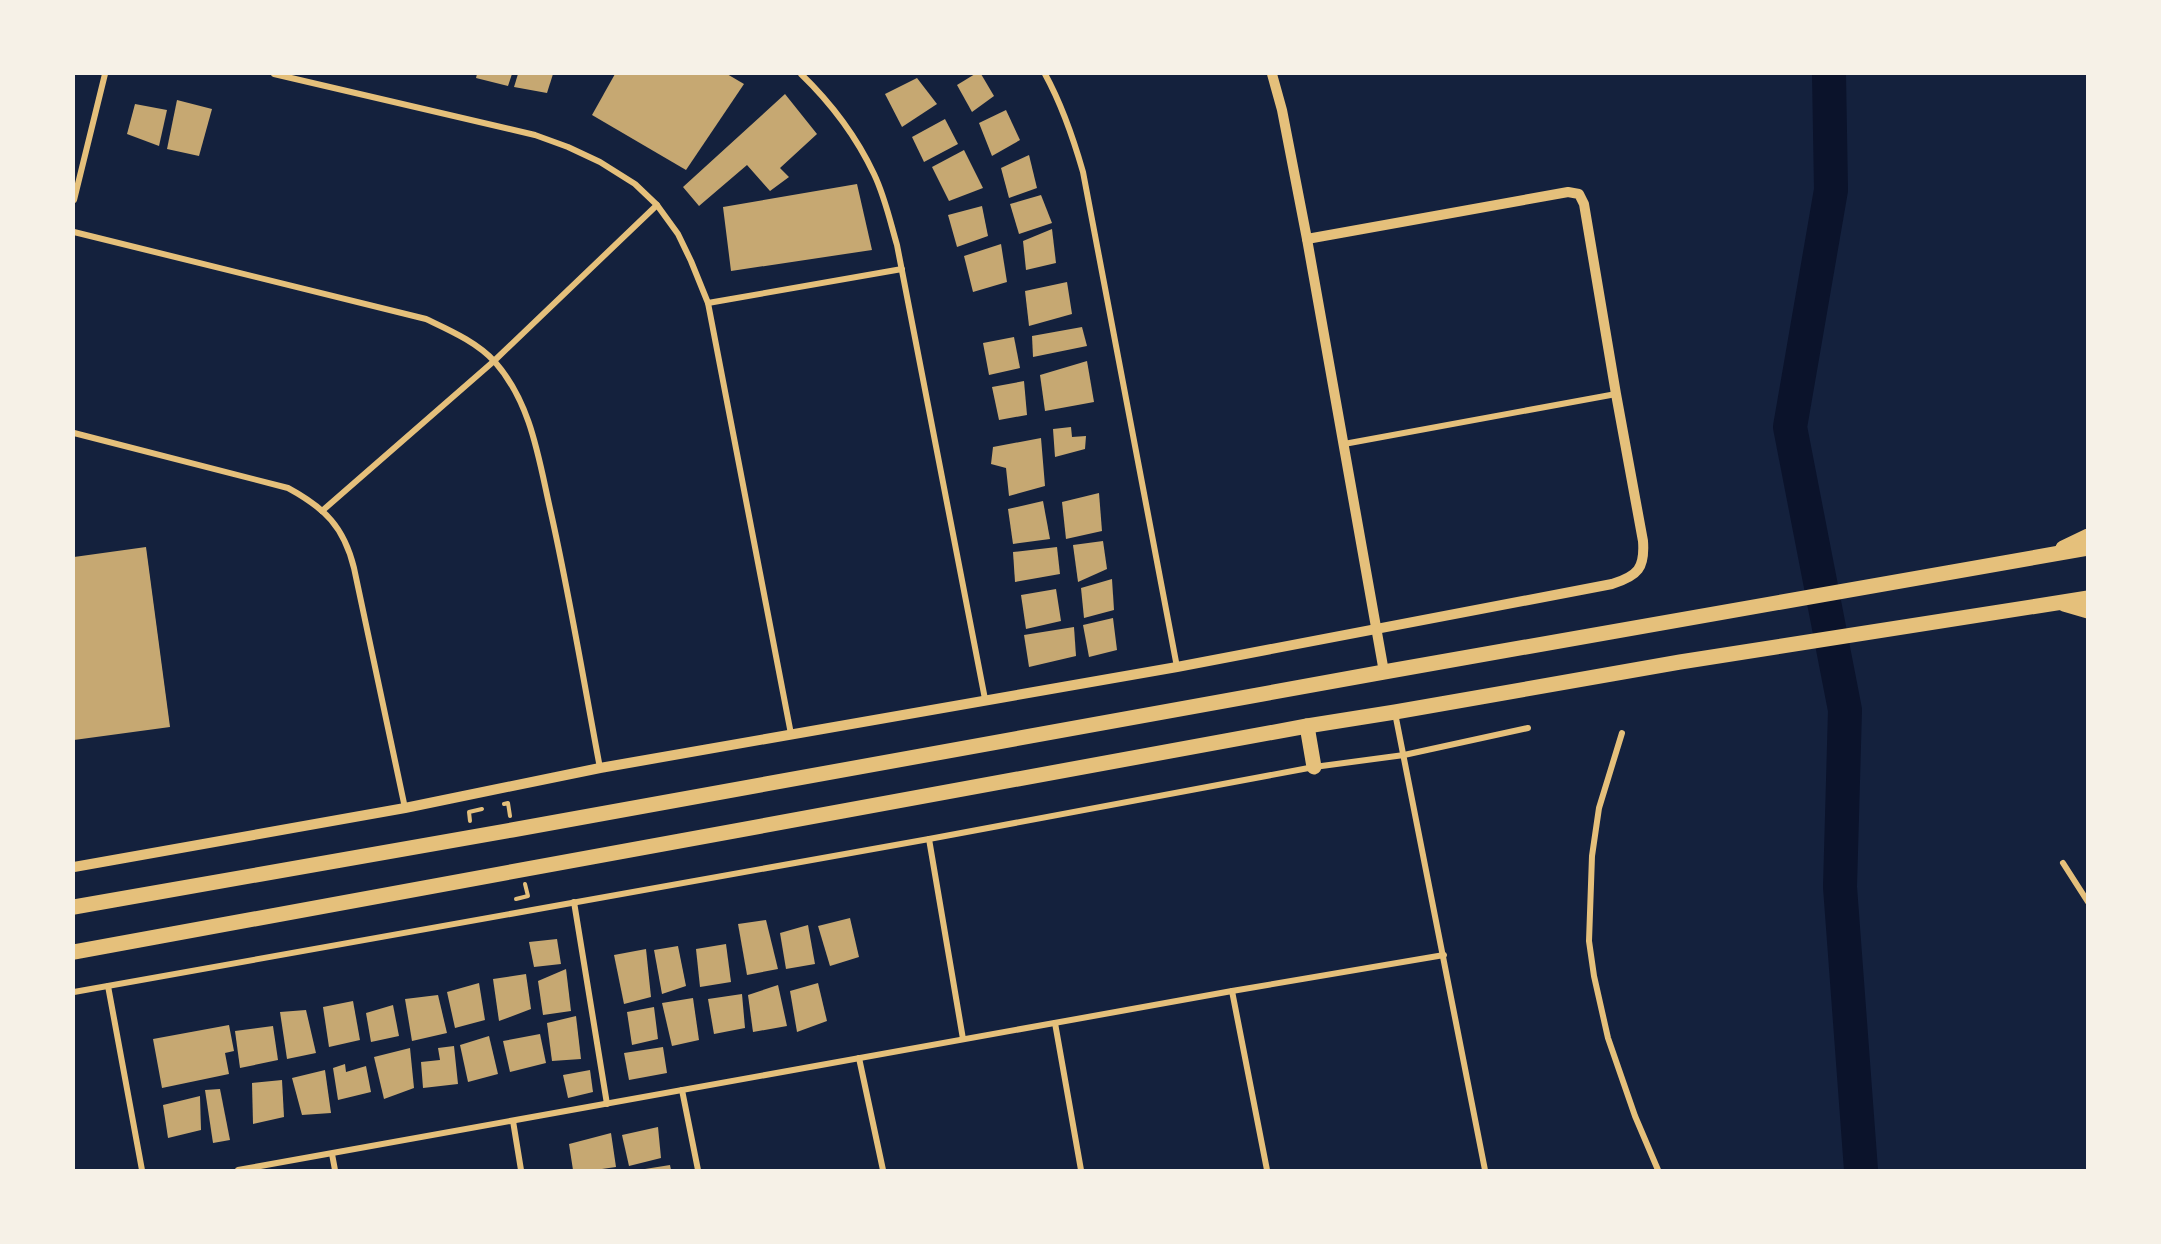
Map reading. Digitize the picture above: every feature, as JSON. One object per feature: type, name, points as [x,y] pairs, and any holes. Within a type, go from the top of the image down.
[{"type":"highway","points":[[2048,555],[2088,536]]},
{"type":"highway","points":[[74,907],[1960,569],[2088,549]]},
{"type":"highway","points":[[74,952],[1308,726],[1680,662],[2088,598]]},
{"type":"highway","points":[[2061,603],[2088,611]]},
{"type":"highway","points":[[1308,726],[1314,767]]},
{"type":"street","points":[[74,200],[105,74]]},
{"type":"street","points":[[274,74],[535,135],[600,162],[635,184],[657,205],[678,234],[708,303],[791,734]]},
{"type":"street","points":[[804,74],[853,137],[874,174],[886,207],[902,268],[985,699]]},
{"type":"street","points":[[1045,74],[1059,100],[1072,133],[1083,172],[1177,667]]},
{"type":"street","points":[[1272,74],[1282,110],[1307,239],[1384,672]]},
{"type":"street","points":[[74,867],[405,808],[600,768],[1376,630],[1612,584],[1629,579],[1639,570],[1644,557],[1643,541],[1584,204],[1579,195],[1568,192],[1307,239]]},
{"type":"street","points":[[322,511],[494,361],[657,205]]},
{"type":"street","points":[[74,232],[426,319],[457,334],[494,361],[523,406],[533,434],[560,554],[600,768]]},
{"type":"street","points":[[708,303],[902,268]]},
{"type":"street","points":[[1344,444],[1616,394]]},
{"type":"street","points":[[74,433],[274,483],[307,499],[338,527],[349,547],[405,808]]},
{"type":"street","points":[[1395,712],[1485,1170]]},
{"type":"street","points":[[74,992],[929,839],[1314,767],[1404,755],[1528,729]]},
{"type":"street","points":[[1622,733],[1599,808],[1592,856],[1589,941],[1594,976],[1608,1038],[1635,1116],[1658,1170]]},
{"type":"street","points":[[929,839],[963,1039]]},
{"type":"street","points":[[2063,863],[2088,902]]},
{"type":"street","points":[[574,902],[607,1104]]},
{"type":"street","points":[[238,1170],[1232,990],[1444,955]]},
{"type":"street","points":[[108,986],[142,1170]]},
{"type":"street","points":[[1232,990],[1267,1170]]},
{"type":"street","points":[[1055,1023],[1081,1170]]},
{"type":"street","points":[[859,1058],[884,1170]]},
{"type":"street","points":[[682,1090],[698,1170]]},
{"type":"street","points":[[513,1121],[521,1170]]},
{"type":"street","points":[[332,1154],[335,1170]]},
{"type":"building","points":[[477,74],[512,74],[508,86],[476,78]]},
{"type":"building","points":[[518,74],[553,74],[547,93],[514,87]]},
{"type":"building","points":[[615,74],[727,74],[744,84],[686,170],[592,115]]},
{"type":"building","points":[[975,74],[981,74],[994,96],[972,112],[957,85]]},
{"type":"building","points":[[917,78],[937,104],[902,127],[885,94]]},
{"type":"building","points":[[785,94],[817,134],[780,168],[789,177],[770,191],[747,165],[699,206],[683,187]]},
{"type":"building","points":[[177,100],[212,109],[199,156],[167,149]]},
{"type":"building","points":[[135,104],[167,110],[159,146],[127,134]]},
{"type":"building","points":[[1006,110],[1020,140],[992,156],[979,123]]},
{"type":"building","points":[[945,119],[958,144],[924,162],[912,137]]},
{"type":"building","points":[[964,150],[983,188],[949,201],[932,167]]},
{"type":"building","points":[[1029,155],[1037,188],[1009,198],[1001,168]]},
{"type":"building","points":[[857,184],[872,250],[731,271],[723,207]]},
{"type":"building","points":[[1041,195],[1052,223],[1019,234],[1010,204]]},
{"type":"building","points":[[982,206],[988,236],[957,247],[948,215]]},
{"type":"building","points":[[1052,229],[1056,263],[1026,270],[1023,241]]},
{"type":"building","points":[[1001,244],[1007,282],[973,292],[964,256]]},
{"type":"building","points":[[1067,282],[1072,314],[1029,326],[1025,291]]},
{"type":"building","points":[[1082,327],[1087,346],[1033,357],[1032,336]]},
{"type":"building","points":[[1014,337],[1020,368],[989,375],[983,343]]},
{"type":"building","points":[[1087,361],[1094,402],[1045,411],[1040,375]]},
{"type":"building","points":[[1024,381],[1027,415],[999,420],[992,387]]},
{"type":"building","points":[[1071,427],[1072,437],[1086,436],[1085,449],[1055,457],[1053,429]]},
{"type":"building","points":[[1041,438],[1045,486],[1009,496],[1006,468],[991,464],[993,447]]},
{"type":"building","points":[[1099,493],[1102,531],[1066,539],[1062,502]]},
{"type":"building","points":[[1043,501],[1050,539],[1013,544],[1008,509]]},
{"type":"building","points":[[1103,541],[1107,569],[1078,582],[1073,545]]},
{"type":"building","points":[[146,547],[170,727],[74,740],[74,557]]},
{"type":"building","points":[[1057,547],[1060,574],[1015,582],[1013,552]]},
{"type":"building","points":[[1112,579],[1114,610],[1084,618],[1081,588]]},
{"type":"building","points":[[1056,589],[1061,621],[1026,629],[1021,595]]},
{"type":"building","points":[[1113,618],[1117,650],[1089,657],[1083,625]]},
{"type":"building","points":[[1074,627],[1076,656],[1029,667],[1024,635]]},
{"type":"building","points":[[850,918],[859,957],[830,966],[818,926]]},
{"type":"building","points":[[766,920],[778,969],[747,975],[738,924]]},
{"type":"building","points":[[808,925],[815,964],[786,969],[780,933]]},
{"type":"building","points":[[557,939],[561,964],[534,967],[529,942]]},
{"type":"building","points":[[726,944],[731,982],[700,987],[696,949]]},
{"type":"building","points":[[678,946],[686,986],[662,994],[654,950]]},
{"type":"building","points":[[646,949],[651,997],[624,1004],[614,955]]},
{"type":"building","points":[[566,969],[571,1011],[543,1015],[538,981]]},
{"type":"building","points":[[526,974],[531,1009],[499,1021],[493,979]]},
{"type":"building","points":[[479,983],[485,1020],[455,1028],[447,992]]},
{"type":"building","points":[[818,983],[827,1021],[797,1032],[790,991]]},
{"type":"building","points":[[778,985],[787,1026],[753,1032],[748,995]]},
{"type":"building","points":[[742,994],[745,1028],[714,1034],[708,999]]},
{"type":"building","points":[[438,995],[447,1033],[412,1041],[405,999]]},
{"type":"building","points":[[693,998],[699,1040],[672,1046],[662,1003]]},
{"type":"building","points":[[353,1001],[360,1040],[329,1047],[323,1007]]},
{"type":"building","points":[[393,1005],[399,1036],[371,1042],[366,1013]]},
{"type":"building","points":[[654,1007],[658,1039],[632,1045],[627,1012]]},
{"type":"building","points":[[306,1010],[316,1053],[287,1059],[280,1012]]},
{"type":"building","points":[[576,1016],[581,1059],[552,1061],[547,1023]]},
{"type":"building","points":[[229,1025],[234,1051],[225,1053],[229,1074],[162,1088],[153,1039]]},
{"type":"building","points":[[273,1026],[278,1060],[240,1068],[235,1031]]},
{"type":"building","points":[[540,1034],[546,1063],[510,1072],[503,1041]]},
{"type":"building","points":[[489,1036],[498,1074],[468,1082],[460,1045]]},
{"type":"building","points":[[454,1046],[458,1084],[423,1088],[421,1062],[440,1060],[438,1048]]},
{"type":"building","points":[[663,1047],[667,1073],[629,1080],[624,1053]]},
{"type":"building","points":[[410,1048],[414,1088],[384,1099],[374,1057]]},
{"type":"building","points":[[345,1064],[346,1072],[366,1066],[371,1092],[338,1100],[333,1068]]},
{"type":"building","points":[[325,1070],[331,1113],[302,1115],[292,1078]]},
{"type":"building","points":[[590,1070],[593,1092],[568,1098],[563,1075]]},
{"type":"building","points":[[282,1080],[284,1117],[253,1124],[252,1083]]},
{"type":"building","points":[[220,1089],[230,1140],[213,1143],[205,1090]]},
{"type":"building","points":[[200,1096],[201,1130],[168,1138],[163,1105]]},
{"type":"building","points":[[658,1127],[661,1158],[629,1166],[622,1135]]},
{"type":"building","points":[[611,1133],[616,1167],[573,1170],[569,1144]]},
{"type":"building","points":[[670,1165],[671,1170],[645,1170],[645,1169]]},
{"type":"waterway","points":[[1829,74],[1831,190],[1790,427],[1845,710],[1840,887],[1861,1170]]}]
